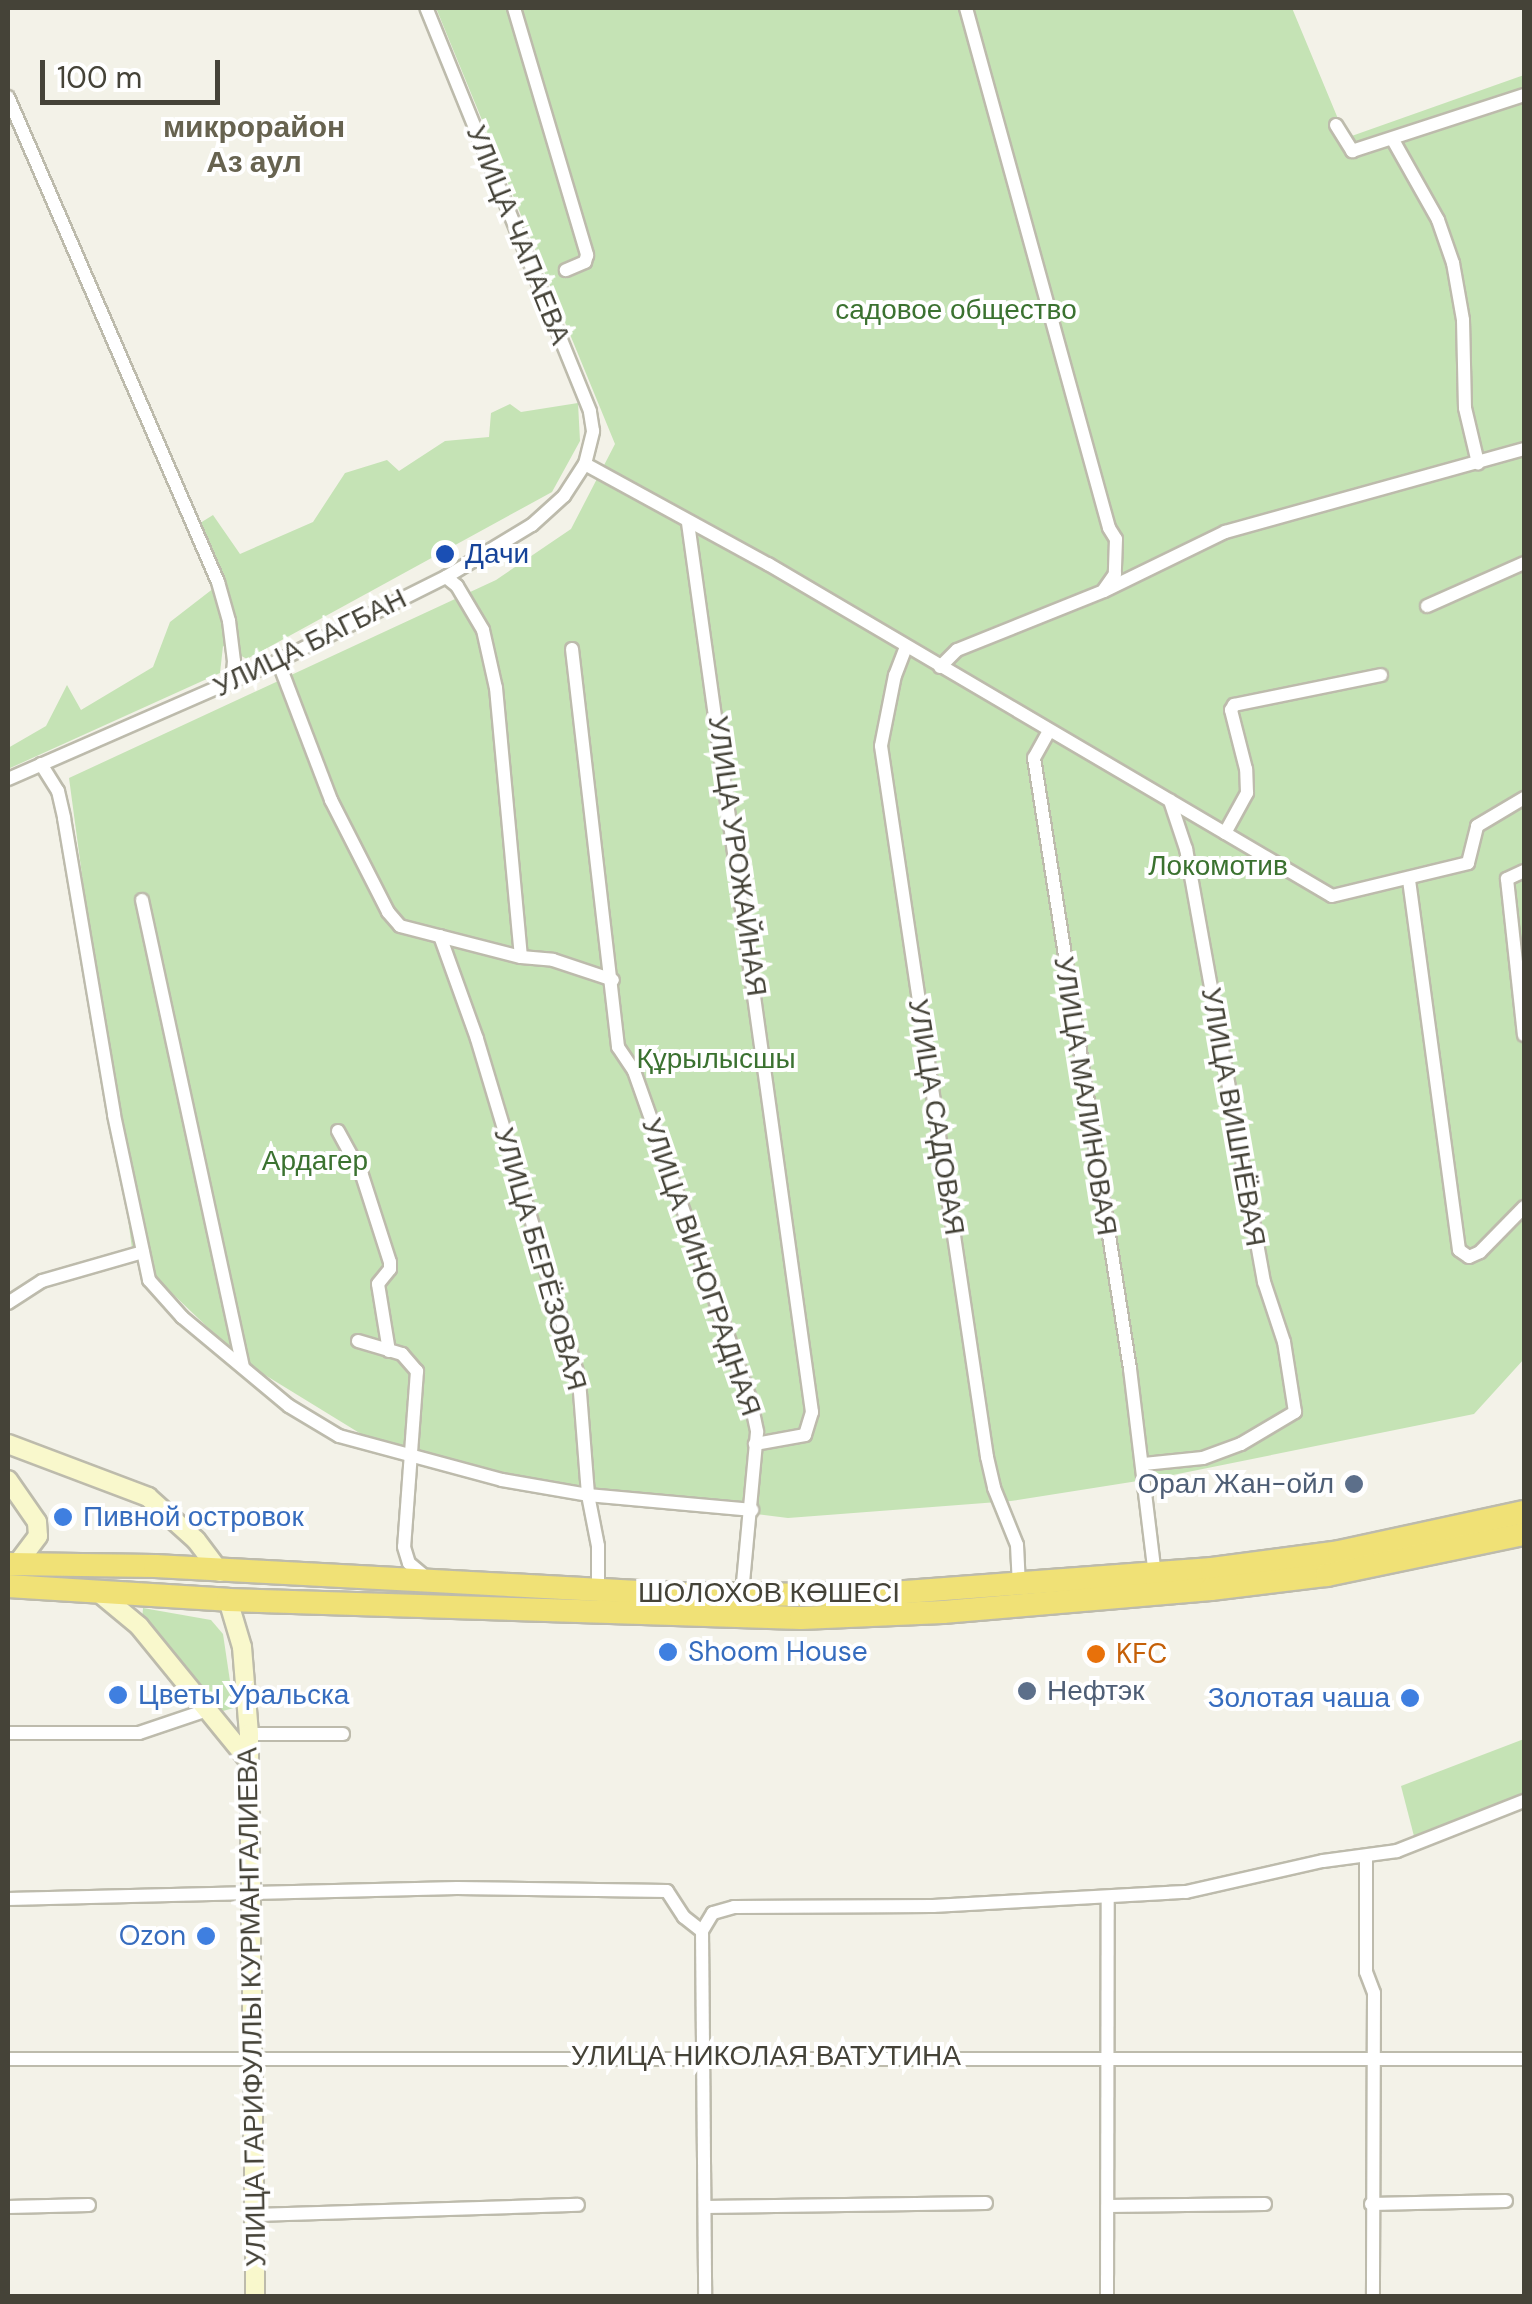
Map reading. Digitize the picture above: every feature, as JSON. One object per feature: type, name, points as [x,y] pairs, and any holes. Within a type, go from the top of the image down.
[{"type":"highway","name":"ШОЛОХОВ КӨШЕСІ","points":[[10,1572],[220,1572],[598,1590],[865,1595],[1155,1575],[1339,1552],[1524,1512]]},
{"type":"highway","name":"ШОЛОХОВ КӨШЕСІ","points":[[94,1588],[228,1600],[784,1617],[943,1612],[1327,1575],[1524,1534]]},
{"type":"highway","points":[[10,1572],[94,1588]]},
{"type":"highway","points":[[220,1572],[228,1600]]},
{"type":"street","name":"УЛИЦА ЧАПАЕВА","points":[[426,8],[590,410],[593,431],[584,464]]},
{"type":"street","points":[[514,8],[587,255],[585,262],[566,270]]},
{"type":"street","points":[[966,8],[1109,528],[1116,539],[1115,574],[1104,590]]},
{"type":"street","points":[[1336,124],[1352,151],[1524,95]]},
{"type":"street","points":[[8,96],[218,582],[232,641],[232,682]]},
{"type":"street","points":[[1393,140],[1430,204],[1453,263],[1463,320],[1465,408],[1478,463]]},
{"type":"street","points":[[940,668],[957,650],[1104,590],[1225,532],[1524,449]]},
{"type":"street","points":[[584,464],[768,564],[1332,896],[1468,863],[1474,854],[1478,826],[1524,798]]},
{"type":"street","name":"УЛИЦА БАГБАН","points":[[8,779],[278,661],[446,577],[532,524],[564,496],[584,464]]},
{"type":"street","name":"УЛИЦА УРОЖАЙНАЯ","points":[[688,522],[812,1412],[805,1434],[756,1444]]},
{"type":"street","points":[[1427,606],[1488,575],[1524,563]]},
{"type":"street","points":[[446,577],[457,586],[483,630],[496,688],[520,957]]},
{"type":"street","name":"УЛИЦА САДОВАЯ","points":[[906,647],[895,675],[880,746],[988,1457],[994,1488],[1017,1544],[1019,1586]]},
{"type":"street","name":"УЛИЦА ВИНОГРАДНАЯ","points":[[572,649],[614,980],[618,1047],[634,1070],[750,1398],[756,1444],[742,1595]]},
{"type":"street","points":[[278,661],[331,800],[388,912],[400,926],[520,957],[553,960],[614,980]]},
{"type":"street","points":[[1225,834],[1247,793],[1246,769],[1231,710],[1234,705],[1382,674]]},
{"type":"street","name":"УЛИЦА МАЛИНОВАЯ","points":[[1049,731],[1034,758],[1036,778],[1130,1369],[1155,1575]]},
{"type":"street","points":[[41,764],[58,791],[64,818],[114,1115],[148,1280],[182,1316],[289,1406],[339,1436],[411,1458],[588,1495],[752,1510]]},
{"type":"street","name":"УЛИЦА ВИШНЁВАЯ","points":[[1144,1464],[1203,1458],[1279,1425],[1295,1412],[1284,1342],[1264,1282],[1186,848],[1170,802]]},
{"type":"street","points":[[1524,871],[1507,878],[1524,1035]]},
{"type":"street","points":[[1409,880],[1460,1250],[1469,1257],[1480,1252],[1524,1207]]},
{"type":"street","points":[[142,900],[243,1367]]},
{"type":"street","name":"УЛИЦА БЕРЁЗОВАЯ","points":[[440,936],[477,1039],[579,1380],[588,1495],[598,1546],[598,1590]]},
{"type":"street","points":[[338,1131],[362,1176],[390,1262],[378,1284],[389,1350]]},
{"type":"street","points":[[8,1303],[42,1281],[143,1252]]},
{"type":"street","points":[[358,1341],[402,1354],[417,1371],[404,1547],[409,1564],[431,1582]]},
{"type":"street","points":[[8,1444],[148,1497],[196,1540],[220,1572]]},
{"type":"street","points":[[8,1480],[36,1522],[38,1536],[10,1572]]},
{"type":"street","points":[[94,1588],[139,1626],[250,1762]]},
{"type":"street","name":"УЛИЦА ГАРИФУЛЛЫ КУРМАНГАЛИЕВА","points":[[228,1600],[242,1647],[249,1734],[254,1896],[255,2296]]},
{"type":"street","points":[[8,1733],[139,1733],[210,1709]]},
{"type":"street","points":[[249,1734],[344,1734]]},
{"type":"street","points":[[706,2296],[702,1932],[713,1913],[734,1907],[1108,1899],[1186,1892],[1323,1862],[1366,1859],[1524,1801]]},
{"type":"street","points":[[1366,1859],[1366,1972],[1374,1993],[1373,2296]]},
{"type":"street","points":[[8,1898],[254,1896],[458,1888],[667,1891],[684,1918],[702,1932]]},
{"type":"street","points":[[1107,2296],[1108,1899]]},
{"type":"street","name":"УЛИЦА НИКОЛАЯ ВАТУТИНА","points":[[8,2059],[1524,2058]]},
{"type":"street","points":[[1371,2204],[1506,2201]]},
{"type":"street","points":[[705,2206],[986,2203]]},
{"type":"street","points":[[1108,2206],[1266,2204]]},
{"type":"street","points":[[8,2207],[89,2205]]},
{"type":"street","points":[[254,2215],[578,2205]]},
{"type":"green space","points":[[436,8],[1292,8],[1346,138],[1524,75],[1524,1359],[1474,1414],[1163,1477],[1011,1501],[788,1518],[613,1496],[379,1445],[244,1362],[133,1256],[69,778],[496,580],[571,529],[615,444]]},
{"type":"green space","points":[[578,403],[580,441],[552,492],[247,659],[223,646],[220,673],[8,769],[8,748],[46,726],[67,685],[81,710],[153,667],[170,622],[223,581],[197,525],[213,515],[240,554],[313,522],[345,473],[387,460],[399,471],[445,441],[489,437],[491,413],[510,404],[521,412]]},
{"type":"green space","points":[[143,1608],[211,1620],[223,1634],[234,1708],[219,1712],[142,1621]]},
{"type":"green space","points":[[1524,1739],[1524,1805],[1416,1844],[1401,1786]]},
{"type":"place","name":"Дачи","points":[[445,554]]},
{"type":"place","name":"Орал Жан-ойл","points":[[1354,1484]]},
{"type":"place","name":"Пивной островок","points":[[63,1517]]},
{"type":"place","name":"Shoom House","points":[[668,1652]]},
{"type":"place","name":"KFC","points":[[1096,1654]]},
{"type":"place","name":"Нефтэк","points":[[1027,1691]]},
{"type":"place","name":"Цветы Уральска","points":[[118,1695]]},
{"type":"place","name":"Золотая чаша","points":[[1410,1698]]},
{"type":"place","name":"Ozon","points":[[206,1936]]},
{"type":"district","name":"микрорайон Аз аул","points":[[254,144]]},
{"type":"park label","name":"садовое общество","points":[[956,310]]},
{"type":"park label","name":"Локомотив","points":[[1218,866]]},
{"type":"park label","name":"Құрылысшы","points":[[716,1059]]},
{"type":"park label","name":"Ардагер","points":[[315,1161]]}]
